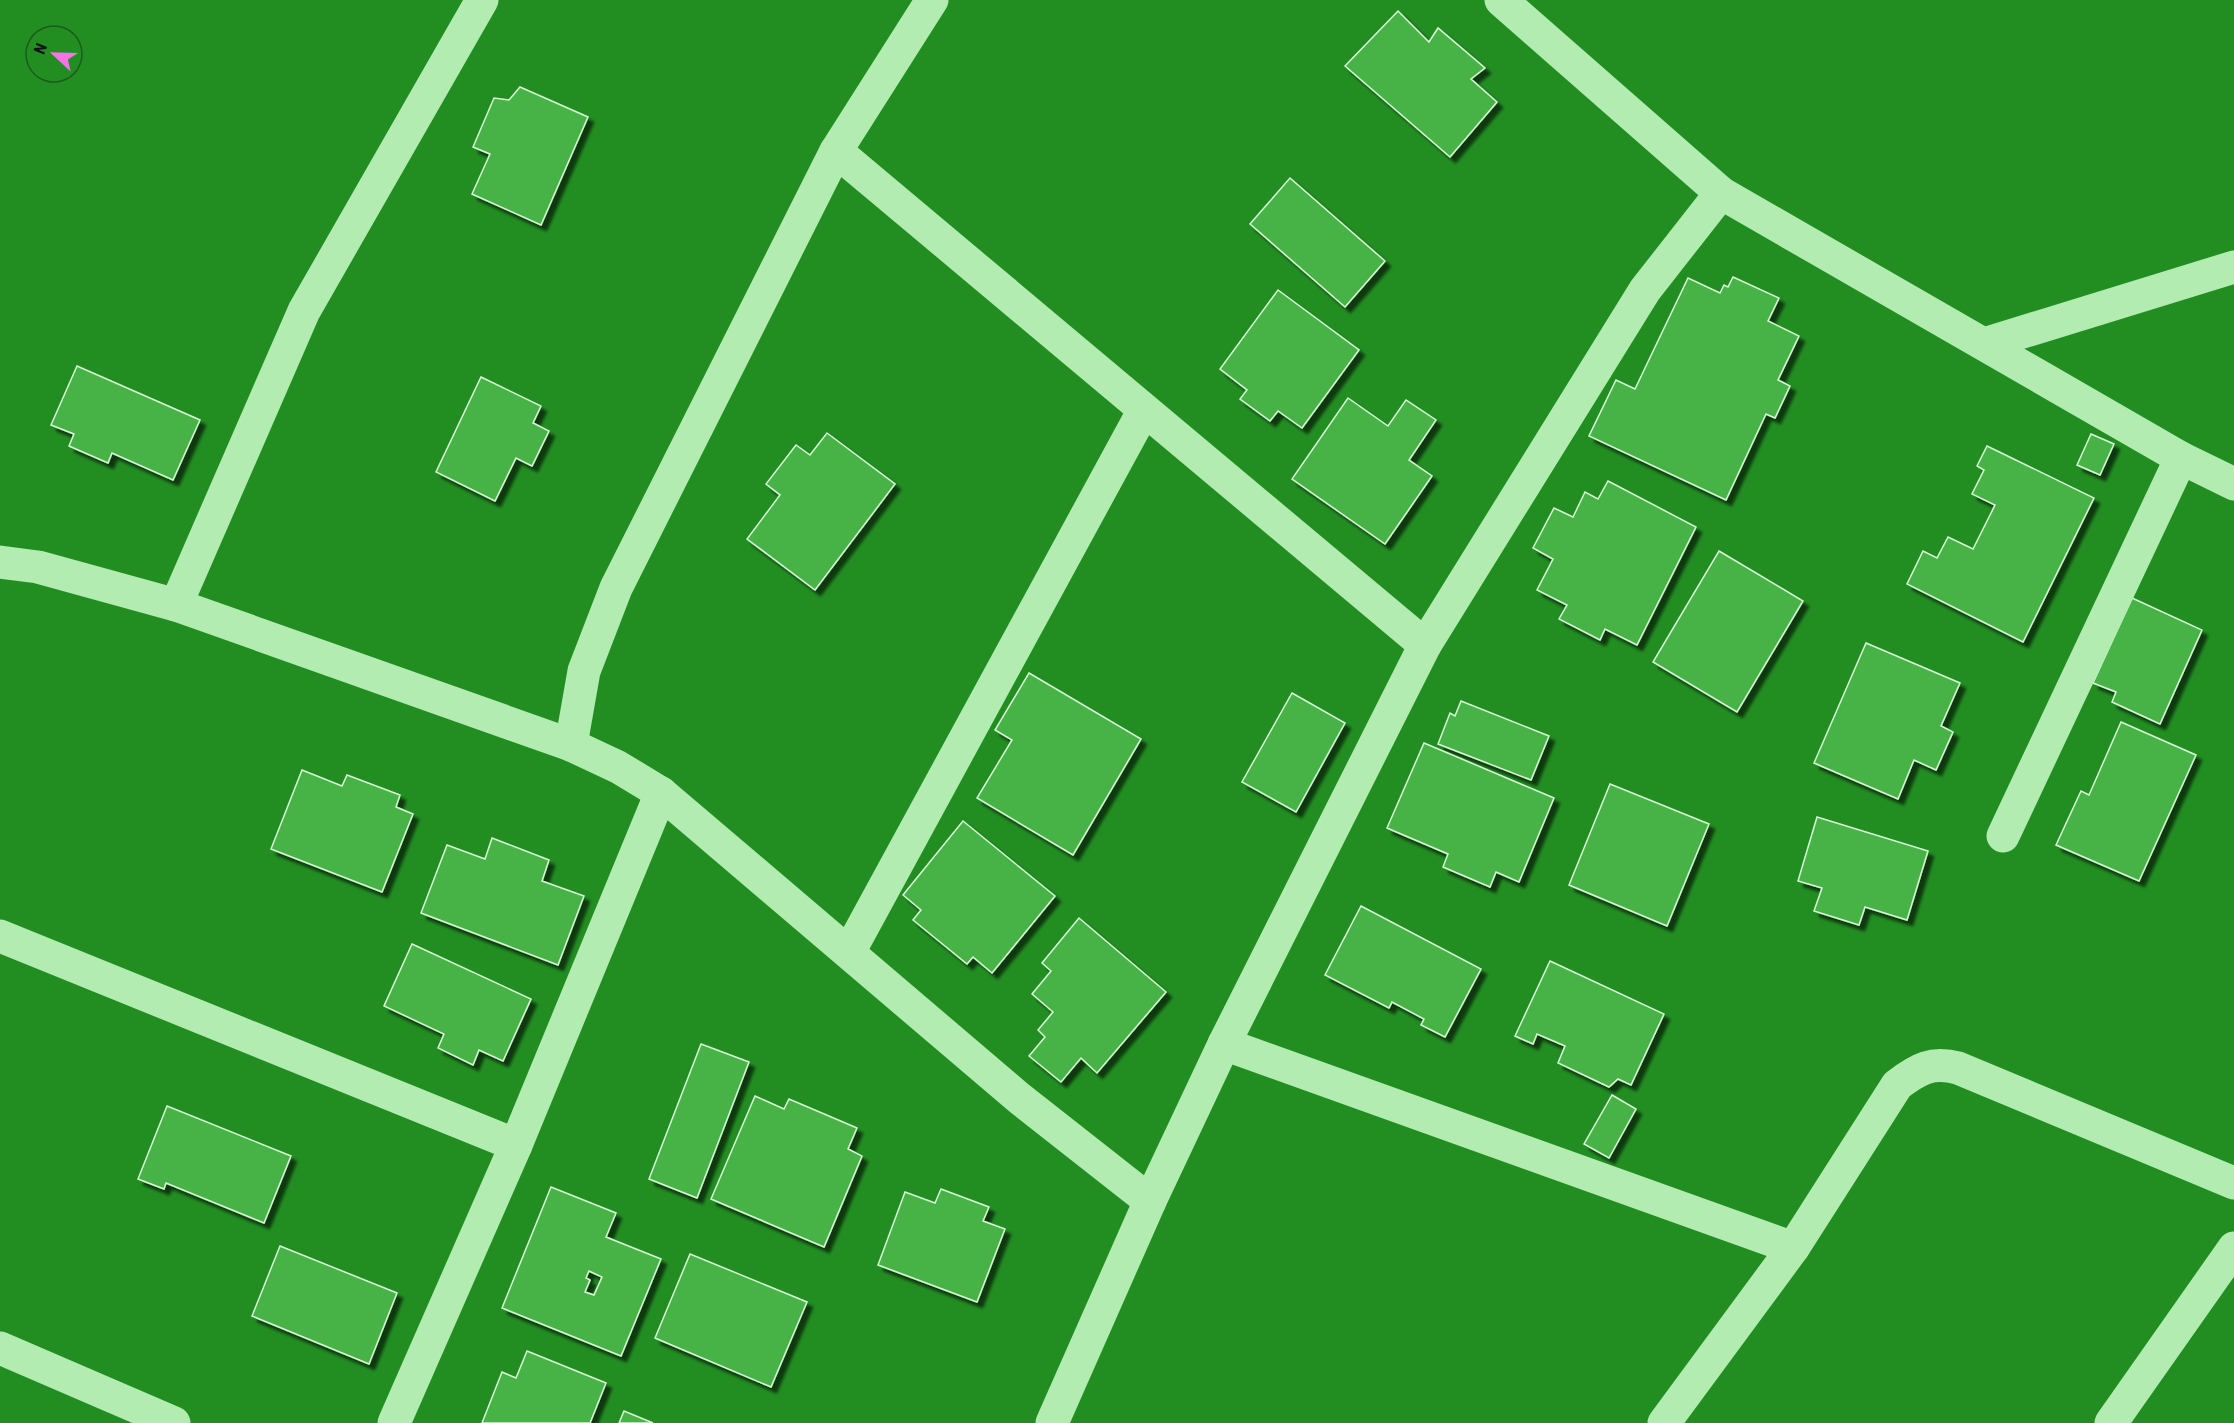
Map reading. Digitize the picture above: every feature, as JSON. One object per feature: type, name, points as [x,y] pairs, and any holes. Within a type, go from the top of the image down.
[{"type":"street","points":[[176,605],[304,311],[482,0]]},
{"type":"street","points":[[571,745],[584,671],[616,588],[836,151],[932,0]]},
{"type":"street","points":[[1501,0],[1721,192],[2181,458],[2234,484]]},
{"type":"street","points":[[836,151],[1425,645]]},
{"type":"street","points":[[1052,1423],[1149,1201],[1224,1044],[1425,645],[1645,290],[1721,192]]},
{"type":"street","points":[[1984,344],[2234,267]]},
{"type":"street","points":[[849,952],[1144,410]]},
{"type":"street","points":[[2003,836],[2181,458]]},
{"type":"street","points":[[0,562],[38,567],[176,605],[571,745],[618,767],[661,793],[1019,1098],[1149,1201]]},
{"type":"street","points":[[394,1423],[516,1144],[661,793]]},
{"type":"street","points":[[0,936],[516,1144]]},
{"type":"street","points":[[1224,1044],[1793,1248]]},
{"type":"street","points":[[1664,1423],[1793,1248],[1897,1085],[1915,1071],[1932,1064],[1958,1068],[2234,1183]]},
{"type":"street","points":[[2110,1423],[2234,1248]]},
{"type":"street","points":[[0,1348],[174,1423]]},
{"type":"building","points":[[1398,11],[1429,42],[1438,28],[1485,68],[1471,79],[1497,102],[1450,157],[1345,66]]},
{"type":"building","points":[[520,87],[588,117],[541,225],[472,194],[490,154],[473,147],[494,98],[509,100]]},
{"type":"building","points":[[1290,178],[1385,261],[1345,307],[1250,224]]},
{"type":"building","points":[[1733,277],[1779,298],[1768,321],[1799,336],[1778,380],[1790,386],[1775,418],[1766,414],[1726,500],[1589,436],[1616,380],[1635,389],[1688,278],[1720,293],[1724,285],[1728,287]]},
{"type":"building","points":[[1278,290],[1359,350],[1302,428],[1278,411],[1270,421],[1240,399],[1247,390],[1220,369]]},
{"type":"building","points":[[77,366],[200,420],[173,480],[112,453],[108,463],[69,446],[74,434],[51,425]]},
{"type":"building","points":[[481,377],[541,406],[533,423],[549,431],[532,466],[516,458],[495,501],[436,472]]},
{"type":"building","points":[[1348,398],[1388,426],[1406,400],[1436,420],[1409,460],[1432,476],[1385,544],[1292,479]]},
{"type":"building","points":[[827,433],[895,484],[815,590],[747,539],[780,495],[766,484],[796,445],[810,455]]},
{"type":"building","points":[[2091,434],[2114,444],[2100,475],[2077,465]]},
{"type":"building","points":[[1987,446],[2094,498],[2023,642],[1907,584],[1923,551],[1937,558],[1948,537],[1973,549],[1995,505],[1972,494],[1984,470],[1977,466]]},
{"type":"building","points":[[1608,481],[1696,527],[1637,645],[1605,629],[1600,640],[1559,619],[1567,605],[1537,590],[1553,559],[1533,548],[1554,508],[1573,517],[1585,492],[1598,499]]},
{"type":"building","points":[[1719,551],[1803,601],[1737,712],[1653,662]]},
{"type":"building","points":[[2132,598],[2202,630],[2160,724],[2112,702],[2116,692],[2093,683]]},
{"type":"building","points":[[1866,643],[1960,683],[1941,726],[1953,732],[1936,770],[1914,760],[1898,799],[1814,763]]},
{"type":"building","points":[[1029,673],[1141,739],[1073,855],[977,798],[1012,740],[995,730]]},
{"type":"building","points":[[1292,693],[1345,723],[1296,812],[1242,782]]},
{"type":"building","points":[[1461,701],[1549,736],[1531,780],[1438,744],[1450,713],[1455,716]]},
{"type":"building","points":[[2121,722],[2196,755],[2139,881],[2056,845],[2081,791],[2089,795]]},
{"type":"building","points":[[1424,743],[1554,798],[1519,882],[1496,872],[1490,887],[1443,867],[1448,854],[1387,828]]},
{"type":"building","points":[[302,770],[342,786],[347,775],[400,795],[396,807],[413,814],[382,892],[271,849]]},
{"type":"building","points":[[1610,784],[1709,824],[1667,926],[1569,885]]},
{"type":"building","points":[[1817,817],[1928,851],[1907,920],[1865,907],[1859,925],[1814,911],[1822,888],[1798,881]]},
{"type":"building","points":[[963,821],[1055,896],[992,973],[973,957],[967,964],[913,920],[921,910],[903,895]]},
{"type":"building","points":[[492,838],[549,860],[542,881],[584,896],[558,965],[421,913],[447,845],[485,859]]},
{"type":"building","points":[[1361,906],[1481,969],[1445,1037],[1421,1025],[1424,1019],[1392,1002],[1389,1008],[1325,975]]},
{"type":"building","points":[[1079,918],[1166,992],[1097,1073],[1081,1058],[1061,1082],[1029,1056],[1045,1037],[1038,1030],[1053,1012],[1032,994],[1051,971],[1042,963]]},
{"type":"building","points":[[412,944],[531,999],[503,1061],[479,1050],[473,1065],[438,1048],[444,1034],[384,1006]]},
{"type":"building","points":[[1550,961],[1664,1014],[1631,1085],[1618,1079],[1609,1087],[1558,1063],[1565,1046],[1537,1034],[1533,1044],[1515,1036]]},
{"type":"building","points":[[701,1044],[749,1062],[697,1198],[649,1179]]},
{"type":"building","points":[[1612,1095],[1636,1109],[1609,1158],[1584,1144]]},
{"type":"building","points":[[755,1096],[784,1109],[789,1099],[857,1128],[848,1149],[862,1156],[824,1247],[711,1199]]},
{"type":"building","points":[[167,1106],[291,1156],[264,1223],[166,1183],[164,1189],[138,1179]]},
{"type":"building","points":[[551,1187],[616,1213],[606,1237],[661,1259],[621,1356],[502,1308]],"holes":[[[589,1271],[602,1277],[594,1295],[585,1292],[590,1280],[586,1278]]]},
{"type":"building","points":[[941,1189],[989,1207],[983,1221],[1005,1229],[977,1302],[878,1265],[905,1192],[935,1203]]},
{"type":"building","points":[[280,1246],[397,1293],[369,1364],[252,1316]]},
{"type":"building","points":[[690,1254],[807,1302],[771,1387],[655,1338]]},
{"type":"building","points":[[527,1351],[606,1383],[590,1423],[482,1423],[502,1372],[516,1378]]},
{"type":"building","points":[[624,1411],[653,1423],[619,1423]]}]
